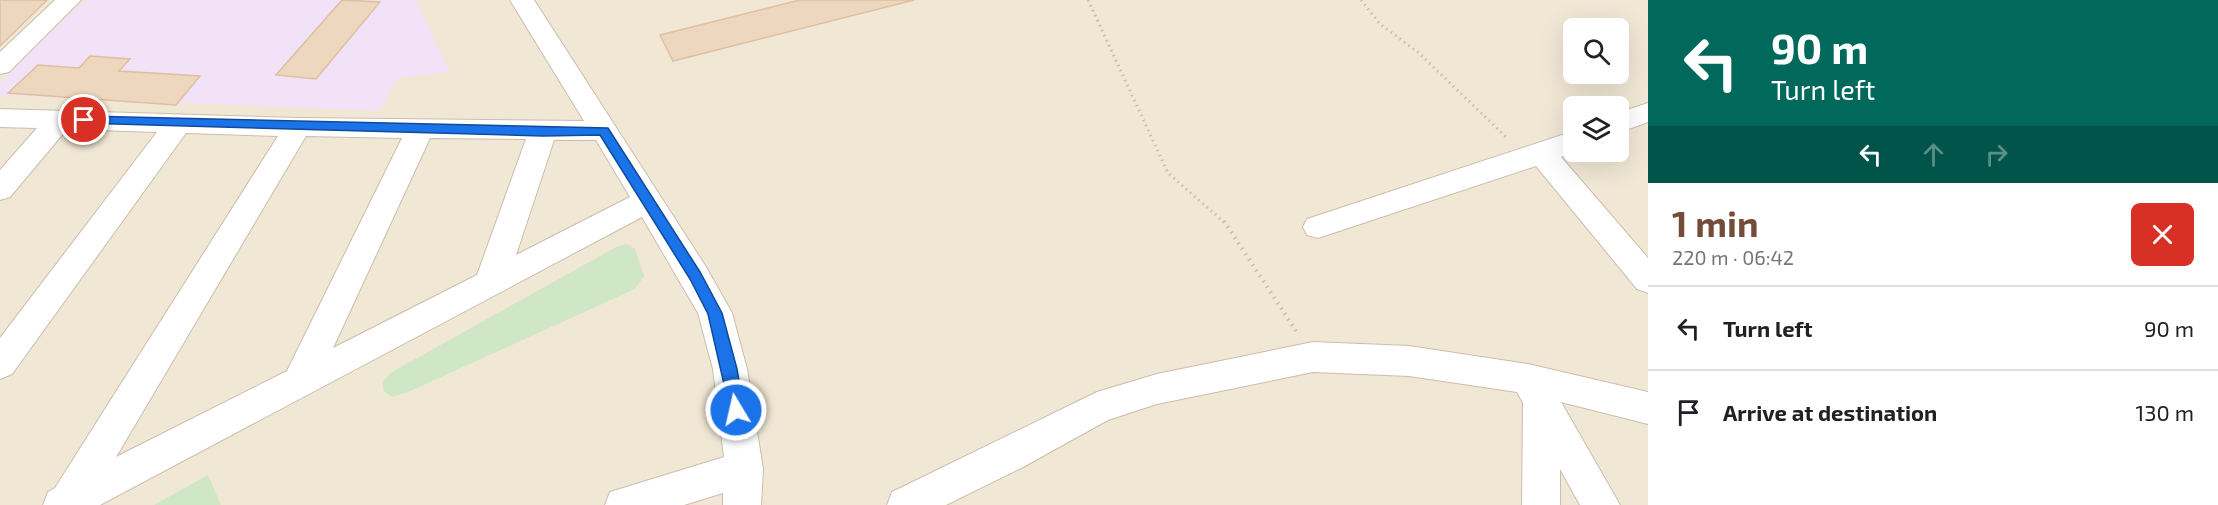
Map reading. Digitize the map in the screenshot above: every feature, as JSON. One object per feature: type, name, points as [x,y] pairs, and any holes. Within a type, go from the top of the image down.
[{"type":"street","points":[[0,66],[69,0]]},
{"type":"street","points":[[522,0],[695,276],[715,313],[730,369],[743,487],[624,505]]},
{"type":"street","points":[[0,118],[298,127],[604,131]]},
{"type":"street","points":[[0,189],[60,120]]},
{"type":"street","points":[[0,364],[179,123]]},
{"type":"street","points":[[65,503],[298,127]]},
{"type":"street","points":[[299,382],[420,129]]},
{"type":"street","points":[[490,283],[543,132]]},
{"type":"street","points":[[1318,227],[1563,145]]},
{"type":"street","points":[[1535,156],[1648,280]]},
{"type":"street","points":[[65,503],[648,201]]},
{"type":"street","points":[[906,505],[1010,455],[1098,408],[1157,389],[1313,357],[1409,361],[1535,391],[1648,408]]},
{"type":"street","points":[[1535,391],[1542,505]]},
{"type":"street","points":[[1535,391],[1601,505]]},
{"type":"path","points":[[1088,0],[1168,173],[1223,219],[1313,357]]},
{"type":"path","points":[[1361,0],[1380,24],[1419,53],[1535,156]]},
{"type":"shaded area","points":[[0,0],[1648,0],[1648,505],[0,505]]},
{"type":"shaded area","points":[[85,0],[416,0],[450,72],[397,78],[380,111],[0,95],[0,82]]},
{"type":"green space","points":[[627,244],[635,249],[644,276],[635,289],[408,392],[392,397],[384,391],[382,382],[392,372],[618,246]]},
{"type":"green space","points":[[208,475],[221,505],[154,505]]},
{"type":"building","points":[[0,0],[47,0],[0,46]]},
{"type":"building","points":[[342,0],[380,2],[316,79],[276,75]]},
{"type":"building","points":[[800,0],[914,0],[673,61],[660,35]]},
{"type":"building","points":[[90,56],[130,59],[119,71],[200,76],[176,105],[8,93],[38,65],[79,68]]},
{"type":"route","points":[[84,120],[298,127],[604,131],[695,276],[715,313],[730,369],[736,410]]}]
